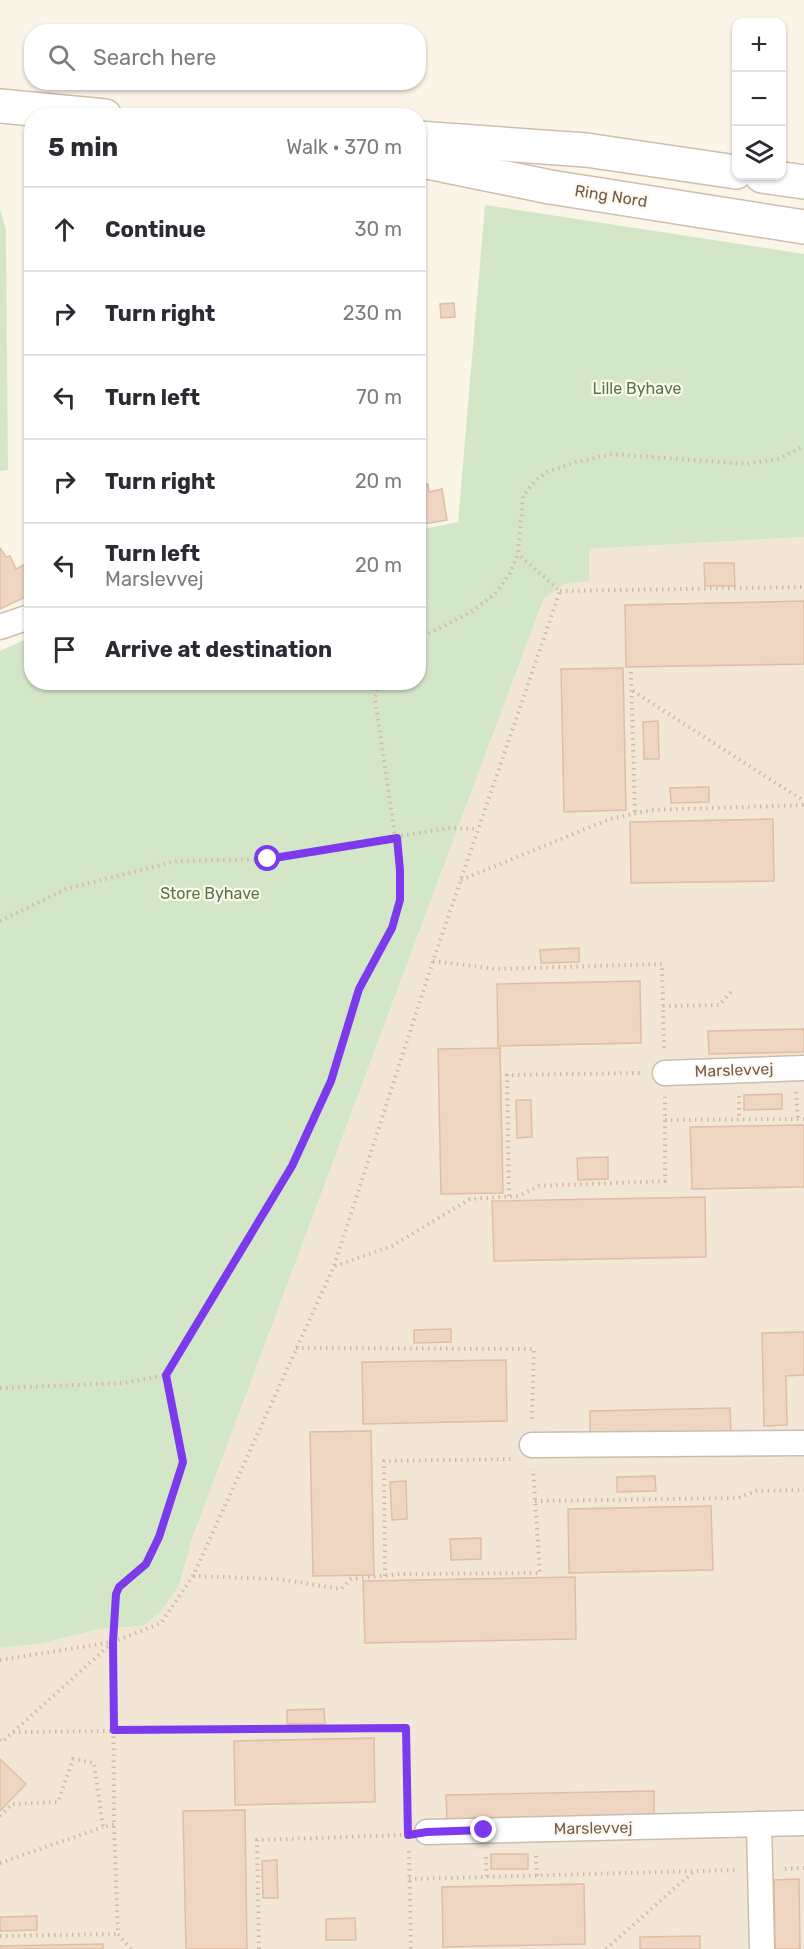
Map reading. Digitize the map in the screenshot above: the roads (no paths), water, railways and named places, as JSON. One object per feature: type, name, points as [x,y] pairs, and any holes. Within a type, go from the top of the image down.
[{"type":"main road","points":[[0,106],[24,108]]},
{"type":"main road","points":[[426,139],[586,150],[732,171]]},
{"type":"main road","name":"Ring Nord","points":[[426,162],[550,186],[804,227]]},
{"type":"main road","points":[[786,179],[804,182]]},
{"type":"street","points":[[0,627],[24,619]]},
{"type":"street","name":"Marslevvej","points":[[665,1073],[804,1068]]},
{"type":"street","points":[[532,1452],[804,1443]]},
{"type":"street","name":"Marslevvej","points":[[418,1834],[804,1823]]},
{"type":"street","points":[[759,1824],[762,1949]]},
{"type":"park label","name":"Lille Byhave","points":[[637,388]]},
{"type":"park label","name":"Store Byhave","points":[[210,893]]}]
